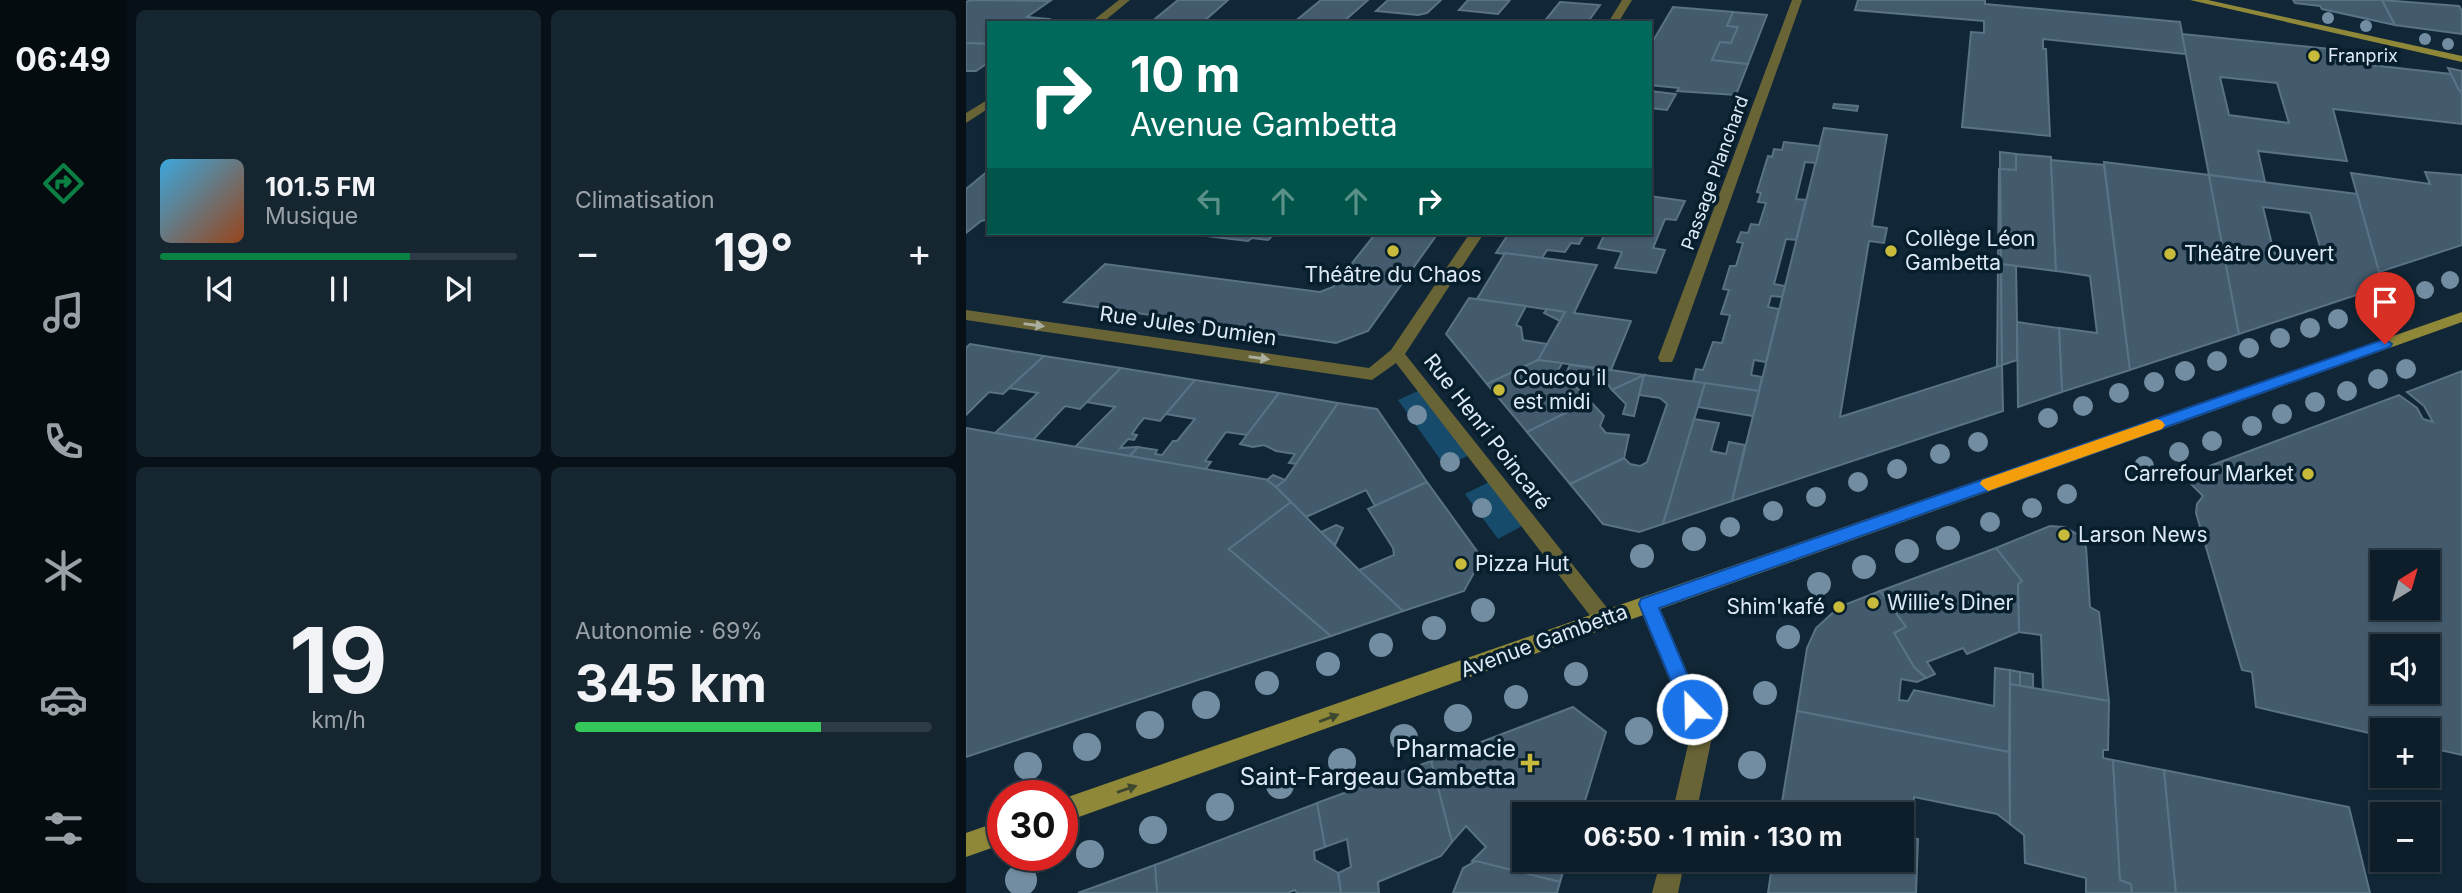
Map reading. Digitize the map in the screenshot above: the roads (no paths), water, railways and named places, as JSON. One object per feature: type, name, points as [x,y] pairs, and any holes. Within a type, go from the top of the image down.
[{"type":"main road","points":[[2195,0],[2462,59]]},
{"type":"main road","name":"Avenue Gambetta","points":[[1078,805],[2462,317]]},
{"type":"main road","points":[[966,845],[987,838]]},
{"type":"street","points":[[1098,21],[1125,0]]},
{"type":"street","points":[[1614,21],[1627,0]]},
{"type":"street","name":"Passage Planchard","points":[[1666,358],[1797,0]]},
{"type":"street","points":[[966,119],[987,103]]},
{"type":"street","name":"Rue Henri Poincaré","points":[[1476,235],[1397,354],[1605,620]]},
{"type":"street","name":"Rue Jules Dumien","points":[[966,315],[1372,374],[1397,354]]},
{"type":"street","points":[[1648,604],[1702,732],[1687,802]]},
{"type":"street","points":[[1665,893],[1670,872]]},
{"type":"place","name":"Franprix","points":[[2314,56]]},
{"type":"place","name":"Théâtre du Chaos","points":[[1393,251]]},
{"type":"place","name":"Collège Léon Gambetta","points":[[1891,251]]},
{"type":"place","name":"Théâtre Ouvert","points":[[2170,254]]},
{"type":"place","name":"Coucou il est midi","points":[[1499,390]]},
{"type":"place","name":"Carrefour Market","points":[[2308,474]]},
{"type":"place","name":"Larson News","points":[[2064,535]]},
{"type":"place","name":"Pizza Hut","points":[[1461,564]]},
{"type":"place","name":"Willie’s Diner","points":[[1873,603]]},
{"type":"place","name":"Shim'kafé","points":[[1839,607]]},
{"type":"place","name":"Pharmacie Saint-Fargeau Gambetta","points":[[1530,763]]}]
